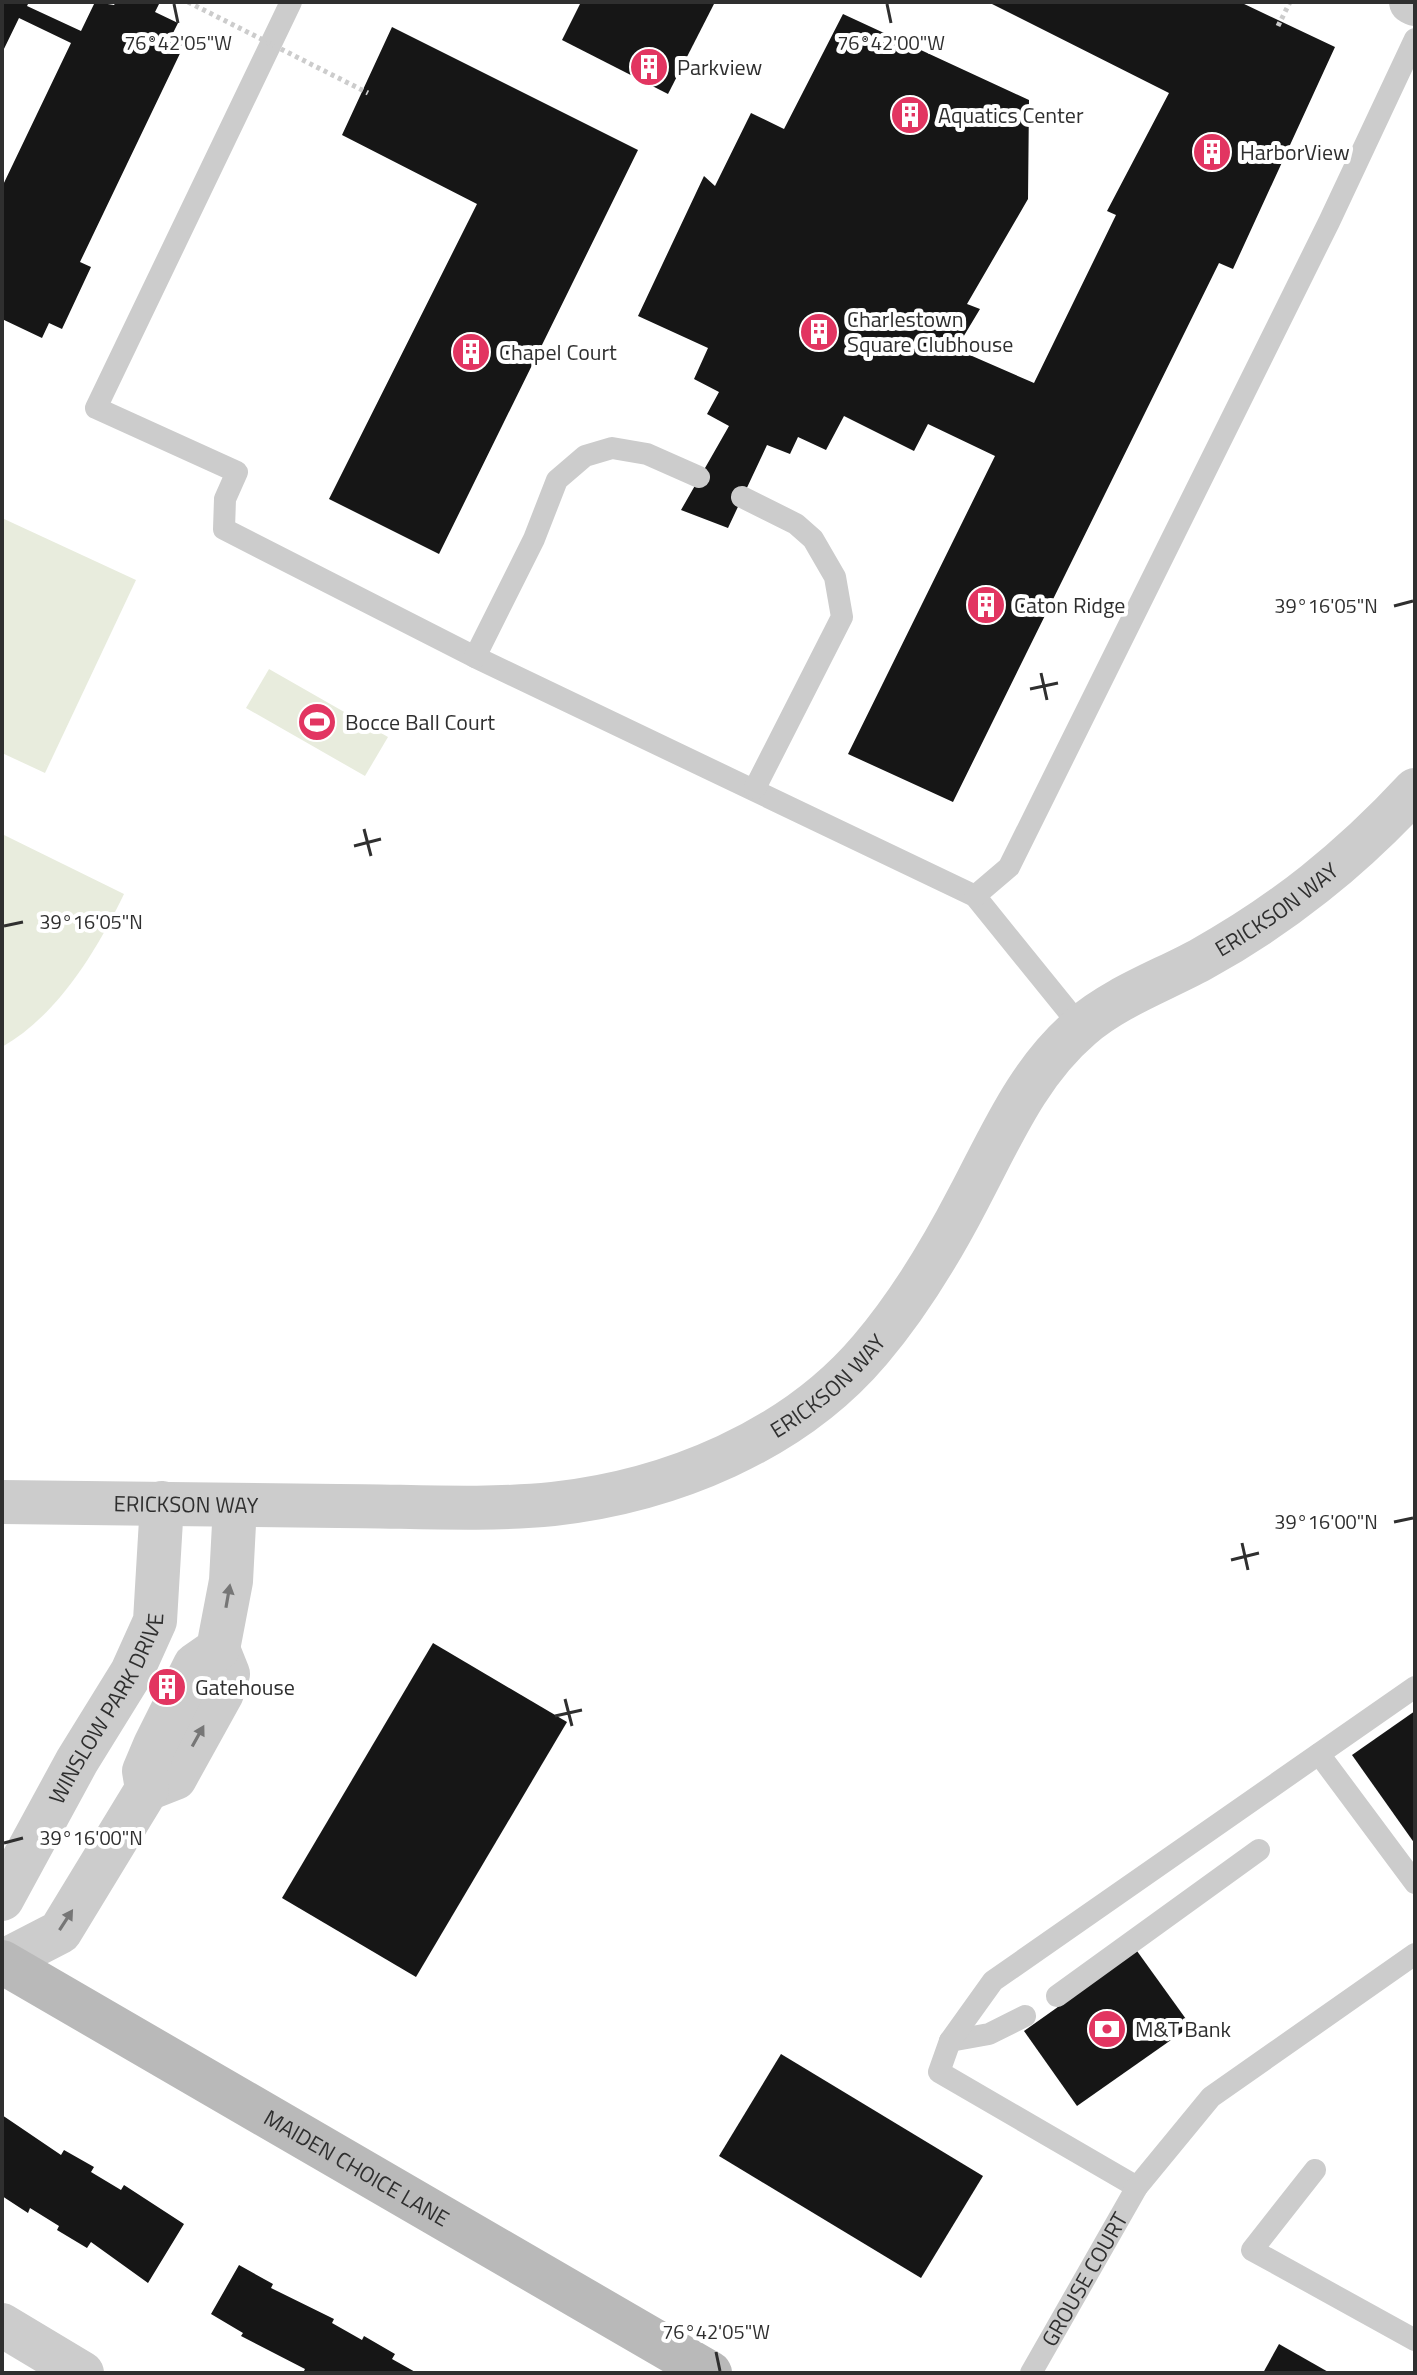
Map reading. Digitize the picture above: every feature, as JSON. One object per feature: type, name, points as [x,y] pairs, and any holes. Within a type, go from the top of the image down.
[{"type":"main road","name":"MAIDEN CHOICE LANE","points":[[2,1962],[710,2373]]},
{"type":"street","name":"ERICKSON WAY","points":[[2,1502],[552,1504],[624,1492],[685,1474],[753,1443],[829,1394],[901,1311],[929,1272],[1004,1125],[1027,1091],[1081,1027],[1262,923],[1311,890],[1366,843],[1415,790]]},
{"type":"street","name":"WINSLOW PARK DRIVE","points":[[2,1899],[77,1761],[132,1672],[155,1621],[162,1503]]},
{"type":"street","points":[[2,1948],[2,1962],[60,1932],[147,1789],[144,1771],[195,1665],[218,1649],[231,1581],[235,1505]]},
{"type":"street","points":[[2,2325],[82,2373]]},
{"type":"lane","points":[[291,2],[96,408],[237,472],[225,499],[224,529],[475,657],[755,788],[975,896],[1081,1027]]},
{"type":"lane","points":[[975,896],[1009,867],[1329,222],[1415,39]]},
{"type":"lane","points":[[475,657],[534,539],[557,480],[585,456],[612,448],[647,454],[699,477]]},
{"type":"lane","points":[[742,497],[796,524],[813,539],[835,577],[842,617],[755,788]]},
{"type":"lane","points":[[1137,2187],[939,2072],[950,2041],[993,1981],[1415,1687]]},
{"type":"lane","points":[[1319,1754],[1415,1883]]},
{"type":"lane","points":[[1057,1996],[1259,1850]]},
{"type":"lane","name":"GROUSE COURT","points":[[1031,2373],[1137,2187],[1211,2097],[1415,1954]]},
{"type":"lane","points":[[950,2041],[989,2034],[1025,2016]]},
{"type":"lane","points":[[1315,2170],[1252,2250],[1415,2340]]},
{"type":"path","points":[[188,2],[368,93]]},
{"type":"path","points":[[1278,26],[1290,2]]},
{"type":"shaded area","points":[[2,518],[136,580],[45,773],[2,753]]},
{"type":"shaded area","name":"Bocce Ball Court","points":[[269,669],[388,737],[365,776],[246,708]]},
{"type":"shaded area","points":[[2,834],[124,894],[74,980],[41,1017],[2,1047]]},
{"type":"building","points":[[2,2],[29,2],[27,6],[81,31],[95,2],[114,5],[116,2],[160,2],[155,12],[178,23],[171,37],[185,43],[80,262],[91,267],[62,329],[49,323],[42,338],[2,319],[2,187],[71,43],[19,18],[2,53]]},
{"type":"building","name":"Parkview","points":[[581,2],[715,2],[668,94],[562,40]]},
{"type":"building","points":[[988,2],[1240,2],[1335,47],[1233,269],[1219,263],[953,802],[848,754],[995,456],[928,424],[914,451],[844,416],[826,450],[798,437],[790,454],[767,445],[728,528],[681,510],[729,426],[707,414],[719,392],[694,379],[708,348],[638,316],[704,176],[715,186],[751,113],[784,129],[843,14],[1029,100],[1028,199],[967,304],[980,309],[956,349],[1034,383],[1116,215],[1107,211],[1169,93]]},
{"type":"building","name":"Chapel Court","points":[[392,27],[638,150],[439,554],[329,499],[477,204],[342,135]]},
{"type":"building","points":[[433,1643],[567,1722],[416,1977],[282,1898]]},
{"type":"building","points":[[1415,1711],[1415,1844],[1352,1755]]},
{"type":"building","name":"M&T Bank","points":[[1137,1951],[1191,2026],[1077,2106],[1024,2031]]},
{"type":"building","points":[[781,2054],[983,2176],[921,2278],[719,2156]]},
{"type":"building","points":[[2,2115],[61,2155],[64,2150],[94,2167],[91,2172],[121,2190],[124,2185],[184,2224],[148,2283],[91,2242],[87,2248],[57,2230],[59,2226],[30,2208],[28,2213],[2,2196]]},
{"type":"building","points":[[239,2265],[273,2284],[271,2288],[334,2319],[332,2323],[362,2340],[364,2336],[395,2354],[392,2359],[417,2373],[303,2373],[305,2369],[241,2336],[243,2333],[211,2314]]},
{"type":"building","points":[[1279,2344],[1330,2373],[1263,2373]]},
{"type":"place","name":"Parkview","points":[[649,67]]},
{"type":"place","name":"Aquatics Center","points":[[910,115]]},
{"type":"place","name":"HarborView","points":[[1212,152]]},
{"type":"place","name":"Charlestown Square Clubhouse","points":[[819,332]]},
{"type":"place","name":"Chapel Court","points":[[471,352]]},
{"type":"place","name":"Caton Ridge","points":[[986,605]]},
{"type":"place","name":"Bocce Ball Court","points":[[317,722]]},
{"type":"place","name":"Gatehouse","points":[[167,1687]]},
{"type":"place","name":"M&T Bank","points":[[1107,2029]]}]
